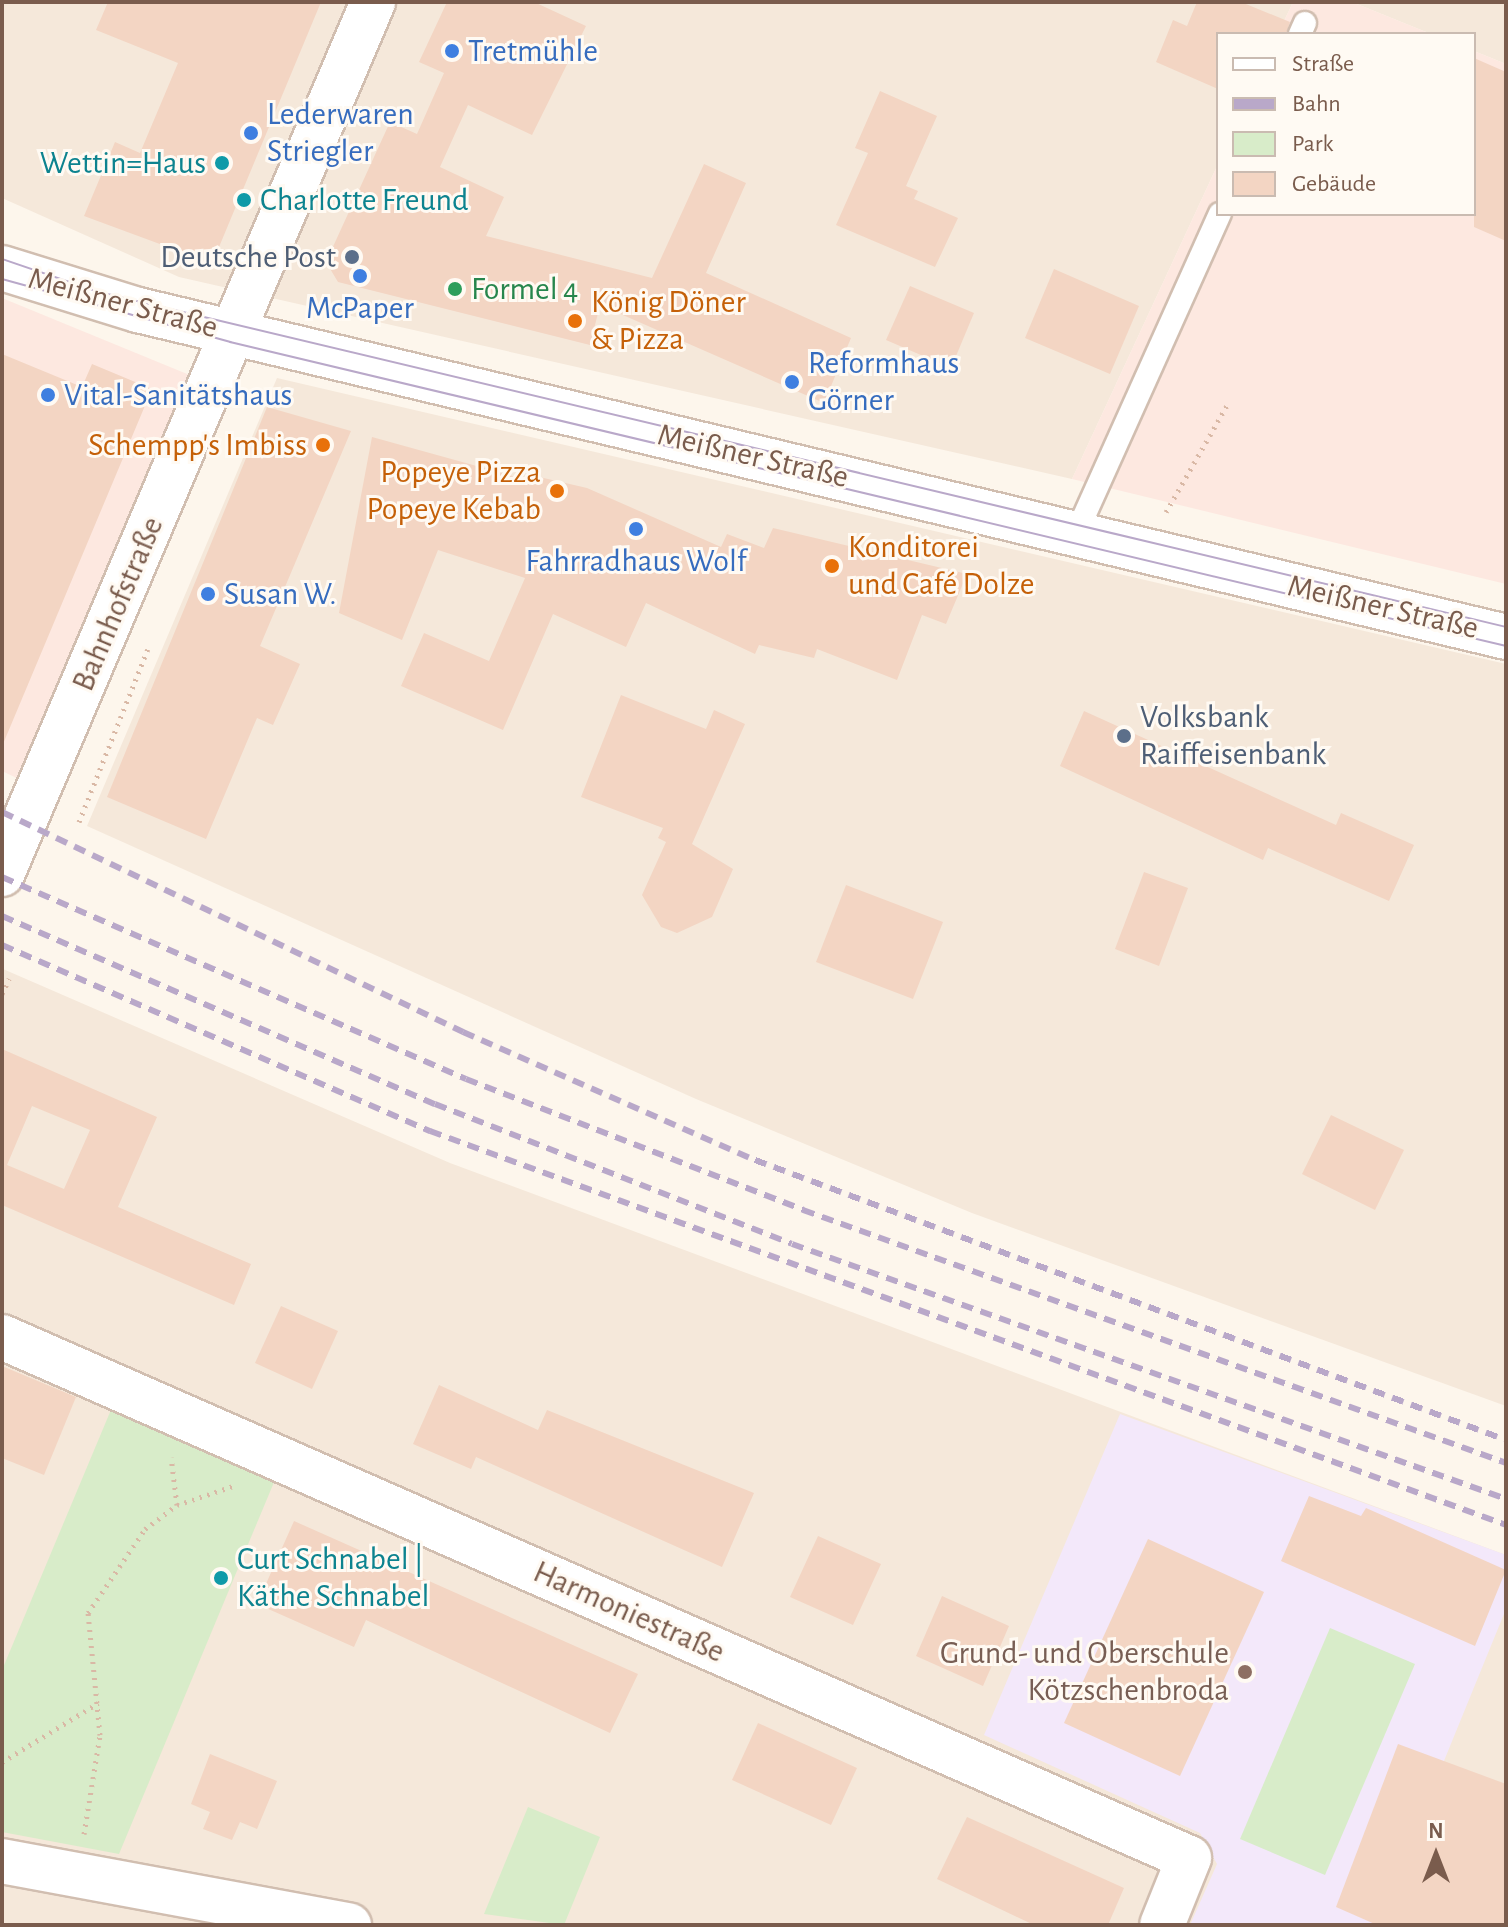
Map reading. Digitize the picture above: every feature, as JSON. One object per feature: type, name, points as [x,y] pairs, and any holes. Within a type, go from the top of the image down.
[{"type":"street","name":"Bahnhofstraße","points":[[2,874],[373,2]]},
{"type":"street","name":"Meißner Straße","points":[[2,268],[234,333],[1506,637]]},
{"type":"street","name":"Harmoniestraße","points":[[2,1337],[1189,1858],[1162,1925]]},
{"type":"street","points":[[2,1861],[349,1925]]},
{"type":"lane","points":[[1076,534],[1219,216]]},
{"type":"path","points":[[1145,550],[1229,402]]},
{"type":"path","points":[[2,994],[9,979]]},
{"type":"path","points":[[177,1505],[170,1467],[178,1415]]},
{"type":"path","points":[[78,1875],[95,1779],[98,1703],[88,1613],[145,1529],[177,1505],[210,1500],[239,1484],[259,1450]]},
{"type":"path","points":[[2,1762],[98,1703]]},
{"type":"shaded area","points":[[2,2],[1293,2],[1279,32],[1216,32],[1216,168],[1072,479],[179,277],[2,198]]},
{"type":"shaded area","points":[[1293,2],[1352,2],[1426,32],[1279,32]]},
{"type":"shaded area","points":[[1352,2],[1506,2],[1506,64],[1476,52],[1476,32],[1426,32]]},
{"type":"shaded area","points":[[1476,52],[1506,64],[1506,584],[1072,479],[1216,168],[1216,216],[1476,216]]},
{"type":"shaded area","points":[[2,298],[192,376],[25,782],[2,771]]},
{"type":"shaded area","points":[[277,378],[1506,664],[1506,1406],[972,1213],[696,1099],[87,826]]},
{"type":"shaded area","points":[[3,969],[450,1163],[1506,1555],[1506,1925],[2,1925]]},
{"type":"shaded area","name":"Grund- und Oberschule Kötzschenbroda","points":[[1120,1414],[1506,1555],[1506,1609],[1377,1925],[1190,1925],[1217,1864],[1200,1833],[984,1735]]},
{"type":"green space","points":[[113,1405],[277,1475],[119,1854],[2,1832],[2,1670]]},
{"type":"green space","points":[[1330,1628],[1415,1664],[1325,1875],[1240,1839]]},
{"type":"green space","points":[[528,1807],[600,1837],[564,1925],[484,1914]]},
{"type":"building","points":[[108,2],[321,2],[219,247],[195,257],[84,216],[115,142],[140,153],[178,63],[96,30]]},
{"type":"building","points":[[447,2],[534,2],[586,26],[532,135],[468,105],[440,167],[504,197],[486,236],[652,278],[704,164],[746,183],[706,273],[851,338],[824,403],[600,305],[590,345],[338,282],[326,262],[390,122],[417,134],[444,73],[419,62]]},
{"type":"building","points":[[1197,2],[1241,2],[1290,22],[1287,32],[1216,32],[1216,88],[1156,62],[1173,20],[1187,26]]},
{"type":"building","points":[[1476,59],[1506,72],[1506,241],[1474,227]]},
{"type":"building","points":[[880,91],[937,116],[906,186],[918,191],[914,199],[958,218],[935,267],[836,225],[868,153],[855,148]]},
{"type":"building","points":[[1054,269],[1139,306],[1110,374],[1025,338]]},
{"type":"building","points":[[910,286],[974,313],[951,368],[886,340]]},
{"type":"building","points":[[2,354],[82,387],[92,364],[152,389],[3,744]]},
{"type":"building","points":[[267,407],[351,431],[260,646],[300,664],[273,725],[257,718],[206,839],[107,797]]},
{"type":"building","points":[[372,437],[534,482],[535,476],[587,488],[721,547],[727,534],[764,548],[773,528],[967,574],[946,624],[922,615],[897,680],[817,649],[814,658],[759,645],[755,654],[646,603],[626,647],[553,614],[503,730],[401,686],[424,633],[489,661],[525,578],[438,550],[402,640],[339,613]]},
{"type":"building","points":[[621,695],[706,729],[714,710],[745,724],[692,844],[733,869],[712,917],[677,933],[661,927],[642,895],[666,842],[658,838],[663,828],[581,797]]},
{"type":"building","points":[[1084,711],[1336,825],[1341,813],[1414,845],[1389,901],[1268,848],[1263,860],[1060,766]]},
{"type":"building","points":[[1144,872],[1188,888],[1159,966],[1115,949]]},
{"type":"building","points":[[846,885],[943,922],[913,999],[816,962]]},
{"type":"building","points":[[2,1049],[157,1117],[118,1207],[251,1264],[234,1305],[2,1205]],"holes":[[[32,1106],[90,1130],[64,1189],[7,1165]]]},
{"type":"building","points":[[1331,1115],[1404,1150],[1375,1210],[1302,1174]]},
{"type":"building","points":[[281,1306],[338,1331],[312,1389],[255,1363]]},
{"type":"building","points":[[2,1366],[76,1397],[44,1475],[2,1458]]},
{"type":"building","points":[[439,1385],[538,1430],[547,1410],[754,1493],[722,1567],[476,1457],[471,1469],[413,1444]]},
{"type":"building","points":[[1309,1496],[1361,1516],[1366,1508],[1506,1570],[1475,1646],[1281,1561]]},
{"type":"building","points":[[294,1521],[638,1674],[610,1733],[366,1620],[354,1647],[257,1604]]},
{"type":"building","points":[[818,1536],[881,1564],[853,1625],[790,1597]]},
{"type":"building","points":[[1148,1539],[1264,1592],[1180,1776],[1064,1723]]},
{"type":"building","points":[[942,1596],[1009,1626],[983,1686],[916,1656]]},
{"type":"building","points":[[758,1723],[857,1768],[831,1825],[732,1780]]},
{"type":"building","points":[[1398,1744],[1506,1784],[1506,1925],[1377,1925],[1336,1907]]},
{"type":"building","points":[[210,1754],[277,1781],[257,1829],[240,1822],[232,1840],[203,1829],[210,1812],[191,1804]]},
{"type":"building","points":[[967,1817],[1124,1888],[1108,1925],[1034,1925],[937,1879]]},
{"type":"tram line","points":[[2,259],[99,292],[1506,627]]},
{"type":"tram line","points":[[2,279],[230,342],[1506,646]]},
{"type":"railway","points":[[2,812],[463,1032],[755,1160],[1506,1440]]},
{"type":"railway","points":[[2,877],[466,1079],[803,1210],[1506,1463]]},
{"type":"railway","points":[[2,916],[435,1104],[792,1244],[1506,1499]]},
{"type":"railway","points":[[2,945],[430,1131],[1506,1525]]},
{"type":"place","name":"Tretmühle","points":[[452,51]]},
{"type":"place","name":"Lederwaren Striegler","points":[[251,133]]},
{"type":"place","name":"Wettin=Haus","points":[[222,163]]},
{"type":"place","name":"Charlotte Freund","points":[[244,200]]},
{"type":"place","name":"Deutsche Post","points":[[352,257]]},
{"type":"place","name":"McPaper","points":[[360,276]]},
{"type":"place","name":"Formel 4","points":[[455,289]]},
{"type":"place","name":"König Döner & Pizza","points":[[575,321]]},
{"type":"place","name":"Reformhaus Görner","points":[[792,382]]},
{"type":"place","name":"Vital-Sanitätshaus","points":[[48,395]]},
{"type":"place","name":"Schempp's Imbiss","points":[[323,445]]},
{"type":"place","name":"Popeye Pizza Popeye Kebab","points":[[557,491]]},
{"type":"place","name":"Fahrradhaus Wolf","points":[[636,529]]},
{"type":"place","name":"Konditorei und Café Dolze","points":[[832,566]]},
{"type":"place","name":"Susan W.","points":[[208,594]]},
{"type":"place","name":"Volksbank Raiffeisenbank","points":[[1124,736]]},
{"type":"place","name":"Curt Schnabel | Käthe Schnabel","points":[[221,1578]]},
{"type":"place","name":"Grund- und Oberschule Kötzschenbroda","points":[[1245,1672]]}]
